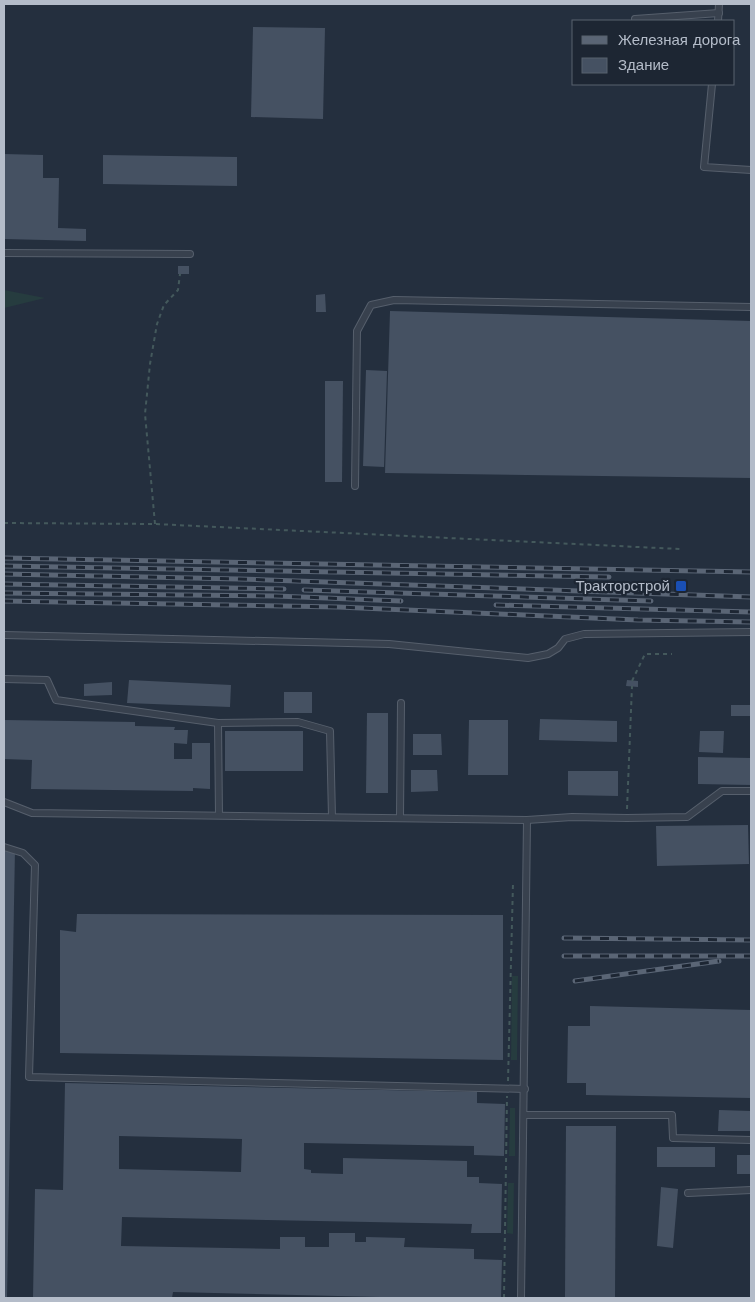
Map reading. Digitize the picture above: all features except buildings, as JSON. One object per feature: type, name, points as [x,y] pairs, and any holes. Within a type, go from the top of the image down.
[{"type":"lane","points":[[718,20],[720,4]]},
{"type":"lane","points":[[635,19],[719,13]]},
{"type":"lane","points":[[712,85],[704,167],[751,170]]},
{"type":"lane","points":[[4,253],[190,254]]},
{"type":"lane","points":[[355,486],[357,332],[371,305],[394,300],[751,307]]},
{"type":"lane","points":[[4,635],[389,644],[528,658],[548,654],[558,648],[565,639],[584,634],[751,632]]},
{"type":"lane","points":[[4,679],[47,680],[56,700],[218,723],[298,722],[330,731],[332,817]]},
{"type":"lane","points":[[400,818],[401,703]]},
{"type":"lane","points":[[218,723],[220,814]]},
{"type":"lane","points":[[4,802],[32,813],[220,814],[527,820],[572,817],[687,817],[722,791],[751,791]]},
{"type":"lane","points":[[521,1298],[527,820]]},
{"type":"lane","points":[[4,847],[23,853],[35,865],[29,1077],[525,1089]]},
{"type":"lane","points":[[524,1115],[672,1115],[673,1138],[751,1140]]},
{"type":"lane","points":[[688,1193],[751,1190]]},
{"type":"path","points":[[155,524],[145,414],[150,364],[157,324],[164,305],[178,290],[180,274]]},
{"type":"path","points":[[4,523],[155,524],[680,548]]},
{"type":"path","points":[[632,680],[645,654],[672,654]]},
{"type":"path","points":[[627,818],[632,686]]},
{"type":"green space","points":[[4,290],[45,298],[4,308]]},
{"type":"green space","points":[[512,976],[518,976],[517,1060],[511,1060]]},
{"type":"green space","points":[[510,1108],[515,1108],[515,1156],[509,1156]]},
{"type":"green space","points":[[508,1183],[514,1183],[513,1234],[507,1233]]},
{"type":"railway","points":[[4,558],[751,572]]},
{"type":"railway","points":[[4,566],[609,577]]},
{"type":"railway","points":[[4,574],[239,579],[751,597]]},
{"type":"railway","points":[[4,584],[284,589]]},
{"type":"railway","points":[[304,590],[651,601]]},
{"type":"railway","points":[[4,593],[276,596],[401,601]]},
{"type":"railway","points":[[4,601],[338,607],[638,620],[751,622]]},
{"type":"railway","points":[[496,605],[751,612]]},
{"type":"railway","points":[[564,938],[751,940]]},
{"type":"railway","points":[[564,956],[751,956]]},
{"type":"railway","points":[[575,981],[719,961]]},
{"type":"place","name":"Тракторстрой","points":[[681,586]]}]
